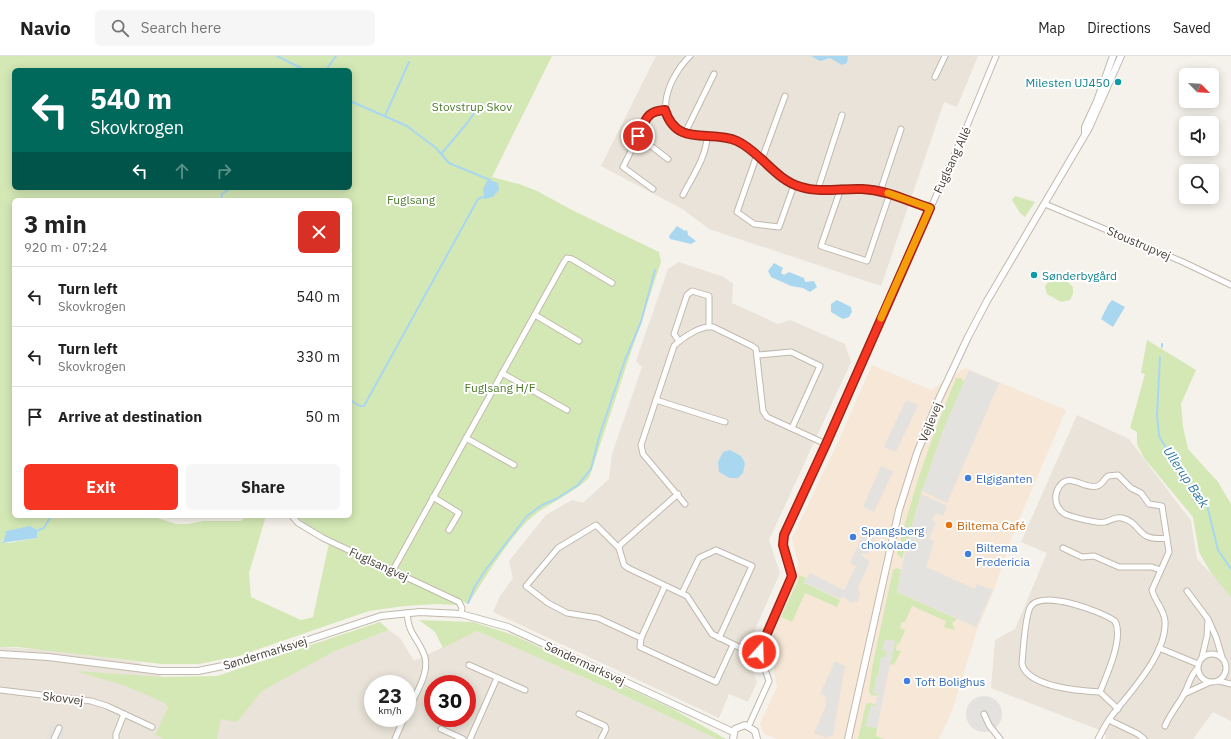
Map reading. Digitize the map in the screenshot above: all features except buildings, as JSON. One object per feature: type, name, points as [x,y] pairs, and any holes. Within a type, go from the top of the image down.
[{"type":"street","points":[[690,56],[674,76],[665,100],[665,110],[669,120],[675,128],[685,133],[707,137],[719,136],[737,141],[762,159],[779,175],[794,185],[804,188],[841,188],[890,193],[930,208]]},
{"type":"street","points":[[935,76],[946,56]]},
{"type":"street","name":"Fuglsang Allé","points":[[759,652],[792,576],[783,545],[784,535],[967,126],[996,56]]},
{"type":"street","name":"Vejlevej","points":[[1085,133],[1085,127],[1097,101],[1113,56]]},
{"type":"street","name":"Vejlevej","points":[[848,739],[899,510],[917,453],[945,384],[968,337],[1095,116],[1121,56]]},
{"type":"street","points":[[685,133],[714,74]]},
{"type":"street","points":[[762,159],[785,96]]},
{"type":"street","points":[[653,189],[623,167],[650,113],[655,110],[665,110]]},
{"type":"street","points":[[818,189],[842,115]]},
{"type":"street","points":[[880,192],[901,129]]},
{"type":"street","points":[[638,136],[668,159]]},
{"type":"street","points":[[683,195],[704,155],[707,146],[707,137]]},
{"type":"street","points":[[757,155],[737,212],[754,224],[779,226],[794,185]]},
{"type":"street","points":[[841,188],[821,246],[867,260],[890,193]]},
{"type":"street","name":"Stoustrupvej","points":[[1045,204],[1176,259],[1231,285]]},
{"type":"street","points":[[393,570],[567,258],[612,283]]},
{"type":"street","points":[[679,341],[674,334],[687,296],[692,291],[709,296],[709,327]]},
{"type":"street","points":[[535,315],[579,340]]},
{"type":"street","points":[[685,504],[641,449],[641,445],[674,346],[679,341],[709,327],[752,346],[758,355],[763,411],[767,417],[826,444]]},
{"type":"street","points":[[758,355],[791,352],[820,366],[792,428]]},
{"type":"street","points":[[502,373],[568,410]]},
{"type":"street","points":[[656,400],[725,422]]},
{"type":"street","points":[[466,438],[514,465]]},
{"type":"street","points":[[1098,739],[1109,720],[1147,670],[1163,636],[1165,621],[1161,606],[1152,590],[1169,552],[1167,538],[1162,506],[1150,504],[1141,493],[1131,488],[1118,475],[1108,476],[1099,486],[1095,487],[1073,480],[1060,484],[1056,491],[1056,506],[1065,514],[1100,523],[1106,522],[1113,518],[1124,519],[1134,525],[1145,537],[1157,540],[1167,538]]},
{"type":"street","points":[[619,548],[621,544],[678,494]]},
{"type":"street","points":[[433,497],[459,513],[449,530]]},
{"type":"street","name":"Fuglsangvej","points":[[294,518],[298,523],[323,538],[459,602],[462,608],[461,614]]},
{"type":"street","points":[[641,638],[598,618],[568,613],[548,603],[526,586],[558,548],[596,525],[619,548],[624,565],[687,596],[712,634],[751,653],[759,652],[769,681],[750,724]]},
{"type":"street","points":[[1063,548],[1082,557],[1094,556],[1119,567],[1152,567],[1160,570]]},
{"type":"street","points":[[682,593],[699,558],[716,550],[752,566],[719,638]]},
{"type":"street","points":[[666,586],[641,638],[640,647],[716,682],[733,644]]},
{"type":"street","points":[[1187,591],[1208,619],[1226,667],[1231,672]]},
{"type":"street","points":[[1100,692],[1108,671],[1118,634],[1115,621],[1084,607],[1043,600],[1035,602],[1030,608],[1028,616],[1022,664],[1023,670],[1028,676],[1050,684],[1084,692],[1100,692],[1118,709]]},
{"type":"street","name":"Søndermarksvej","points":[[0,654],[48,657],[160,671],[198,671],[238,663],[366,620],[407,613],[434,612],[461,614],[489,621],[514,630],[734,732]]},
{"type":"street","points":[[407,613],[411,634],[426,656],[426,666],[416,690]]},
{"type":"street","points":[[1165,726],[1184,694],[1192,674],[1198,667],[1207,636],[1208,619]]},
{"type":"street","points":[[1158,648],[1198,667],[1201,678],[1210,682]]},
{"type":"street","points":[[1202,657],[1212,653],[1222,657]]},
{"type":"street","points":[[469,665],[525,690]]},
{"type":"street","points":[[1219,681],[1225,675],[1226,667]]},
{"type":"street","points":[[470,739],[497,678]]},
{"type":"street","points":[[1184,694],[1210,682],[1219,681],[1231,684]]},
{"type":"street","name":"Skovvej","points":[[0,690],[91,702],[124,714],[152,727]]},
{"type":"street","points":[[116,739],[116,734],[124,714]]},
{"type":"street","points":[[579,714],[605,726],[606,729],[601,739]]},
{"type":"street","points":[[984,714],[989,725],[1000,739]]},
{"type":"street","points":[[1109,720],[1138,734],[1144,739]]},
{"type":"street","points":[[733,739],[734,732],[742,725],[750,724]]},
{"type":"street","points":[[750,724],[755,731],[756,739]]},
{"type":"street","points":[[395,739],[400,727]]},
{"type":"street","points":[[54,739],[59,728]]},
{"type":"street","points":[[440,729],[463,739]]},
{"type":"shaded area","points":[[656,56],[978,56],[957,107],[944,102],[881,286],[709,229],[684,210],[601,166]]},
{"type":"shaded area","points":[[679,262],[724,277],[733,284],[732,303],[778,324],[790,320],[845,344],[851,362],[769,540],[780,573],[748,645],[748,659],[757,682],[748,702],[729,694],[719,718],[493,612],[500,596],[513,578],[509,561],[546,515],[572,500],[583,503],[609,479],[612,454],[642,367],[636,361],[668,269]]},
{"type":"shaded area","points":[[872,365],[931,390],[965,368],[1066,410],[1014,531],[994,590],[977,630],[952,711],[939,739],[777,739],[764,734],[760,724],[777,687],[769,647],[793,583],[798,563],[792,538],[838,442]]},
{"type":"shaded area","points":[[969,370],[999,383],[947,503],[922,491],[943,431]]},
{"type":"shaded area","points":[[906,400],[918,405],[896,452],[884,447]]},
{"type":"shaded area","points":[[1077,415],[1129,439],[1191,521],[1197,559],[1231,595],[1231,721],[1213,712],[1193,739],[1105,739],[1107,736],[1097,729],[991,688],[995,640],[1015,629],[1047,553],[1021,542]]},
{"type":"shaded area","points":[[881,466],[893,472],[874,512],[863,507]]},
{"type":"shaded area","points":[[921,494],[947,506],[943,516],[936,513],[932,520],[936,522],[929,539],[934,541],[926,567],[975,589],[977,584],[993,590],[976,627],[897,592],[906,548]]},
{"type":"shaded area","points":[[864,532],[875,538],[868,554],[863,553],[861,555],[869,561],[869,564],[859,585],[858,589],[860,593],[858,601],[851,603],[844,597],[840,599],[804,583],[810,573],[844,590],[856,566],[850,563]]},
{"type":"shaded area","points":[[389,630],[400,638],[414,661],[477,631],[610,689],[717,739],[0,739],[0,647],[47,650],[138,662],[237,722],[261,691],[335,651]]},
{"type":"shaded area","points":[[885,639],[895,641],[877,728],[866,726],[871,705],[875,706],[878,694],[873,693],[877,675],[882,675],[878,674],[881,657],[886,657],[887,651],[882,650]]},
{"type":"shaded area","points":[[835,661],[845,666],[833,735],[826,738],[814,733],[826,706],[825,695],[820,694]]},
{"type":"shaded area","points":[[984,696],[994,699],[999,704],[1002,714],[999,724],[994,729],[984,732],[974,729],[969,724],[966,714],[969,704],[974,699]]},
{"type":"shaded area","points":[[53,725],[66,731],[62,739],[46,739]]},
{"type":"green space","points":[[0,56],[552,56],[492,177],[519,184],[537,191],[574,211],[659,252],[661,262],[589,478],[576,489],[533,516],[524,525],[498,558],[468,604],[324,535],[309,527],[298,518],[352,518],[352,198],[12,198],[12,518],[157,518],[176,524],[188,524],[203,521],[241,521],[244,518],[265,518],[249,573],[251,597],[301,620],[313,617],[329,543],[458,605],[436,604],[405,606],[369,611],[239,656],[199,664],[161,664],[17,647],[0,647]],"holes":[[[5,533],[37,538],[9,543],[1,542],[5,538]]]},
{"type":"green space","points":[[1015,196],[1035,202],[1025,217],[1020,213],[1012,200]]},
{"type":"green space","points":[[1053,276],[1063,278],[1073,287],[1073,294],[1070,300],[1061,302],[1047,294],[1045,286]]},
{"type":"green space","points":[[1147,340],[1196,370],[1181,404],[1183,427],[1188,449],[1218,482],[1231,504],[1231,597],[1211,573],[1199,552],[1193,517],[1144,458],[1137,444],[1137,432],[1130,428],[1145,374],[1141,373]]},
{"type":"green space","points":[[956,378],[961,378],[964,382],[943,431],[922,491],[902,559],[897,554],[909,509],[931,443]]},
{"type":"green space","points":[[897,568],[901,570],[897,592],[957,619],[952,623],[955,630],[944,627],[946,621],[912,606],[905,622],[902,622],[900,628],[905,630],[899,644],[897,643],[896,650],[901,651],[894,665],[890,664],[895,641],[883,650],[887,651],[886,658],[881,657],[882,676],[877,675],[874,693],[878,694],[877,696],[871,695],[869,691],[872,668],[893,570]]},
{"type":"green space","points":[[799,575],[806,578],[804,583],[840,600],[837,607],[805,593],[792,622],[781,617],[798,581]]},
{"type":"green space","points":[[419,620],[473,622],[511,634],[671,708],[726,739],[717,739],[610,689],[477,631],[443,648],[435,632]]},
{"type":"green space","points":[[380,622],[389,630],[335,651],[262,691],[237,722],[221,719],[217,739],[164,739],[155,735],[168,707],[165,703],[126,686],[75,671],[162,677],[217,676]]},
{"type":"green space","points":[[866,704],[876,704],[875,706],[871,705],[866,726],[877,728],[876,736],[884,739],[858,739]]},
{"type":"water","points":[[811,56],[848,56],[847,63],[842,65],[830,58],[820,61]]},
{"type":"water","points":[[490,180],[498,183],[499,190],[493,197],[484,199],[483,189],[487,181]]},
{"type":"water","points":[[677,226],[685,231],[687,230],[688,235],[696,241],[691,244],[670,239],[669,236]]},
{"type":"water","points":[[774,263],[783,268],[781,273],[784,275],[789,272],[804,278],[805,282],[814,281],[817,287],[810,292],[803,288],[791,286],[771,277],[768,271]]},
{"type":"water","points":[[837,300],[851,307],[852,312],[849,317],[843,319],[831,312],[831,304]]},
{"type":"water","points":[[1112,300],[1125,307],[1113,327],[1101,319]]},
{"type":"water","points":[[730,450],[741,456],[745,463],[743,473],[738,478],[730,478],[719,472],[718,462],[723,452]]},
{"type":"water","points":[[30,526],[37,530],[37,538],[1,543],[4,540],[6,531]]},
{"type":"waterway","points":[[277,56],[301,68]]},
{"type":"waterway","points":[[327,68],[336,56]]},
{"type":"waterway","points":[[385,116],[409,62]]},
{"type":"waterway","points":[[352,102],[407,126],[436,148],[449,163],[490,180]]},
{"type":"waterway","points":[[442,153],[468,122],[481,103]]},
{"type":"waterway","points":[[221,198],[222,194],[228,190]]},
{"type":"waterway","points":[[352,401],[360,406],[364,406],[478,199],[483,197]]},
{"type":"waterway","points":[[468,603],[475,586],[487,568],[527,516],[542,505],[556,499],[578,485],[591,469],[599,437],[625,360],[641,322],[655,270]]},
{"type":"waterway","name":"Ullerup Bæk","points":[[1160,357],[1157,415],[1159,436],[1184,479],[1207,505],[1218,550],[1231,569]]},
{"type":"waterway","points":[[36,531],[44,528],[50,518]]},
{"type":"slow traffic","points":[[881,318],[930,208],[888,193]]},
{"type":"place","name":"Milesten UJ450","points":[[1118,82]]},
{"type":"place","name":"Sønderbygård","points":[[1034,275]]},
{"type":"place","name":"Elgiganten","points":[[968,478]]},
{"type":"place","name":"Biltema Café","points":[[949,525]]},
{"type":"place","name":"Spangsberg chokolade","points":[[853,537]]},
{"type":"place","name":"Biltema Fredericia","points":[[968,554]]},
{"type":"place","name":"Toft Bolighus","points":[[907,681]]},
{"type":"route","points":[[638,136],[650,113],[655,110],[665,110],[669,120],[675,128],[698,137],[719,136],[737,141],[762,159],[779,175],[799,187],[818,189],[864,189],[890,193],[930,208],[782,540],[792,576],[759,652]]},
{"type":"park label","name":"Stovstrup Skov","points":[[472,106]]},
{"type":"park label","name":"Fuglsang","points":[[411,199]]},
{"type":"park label","name":"Fuglsang H/F","points":[[500,387]]}]
